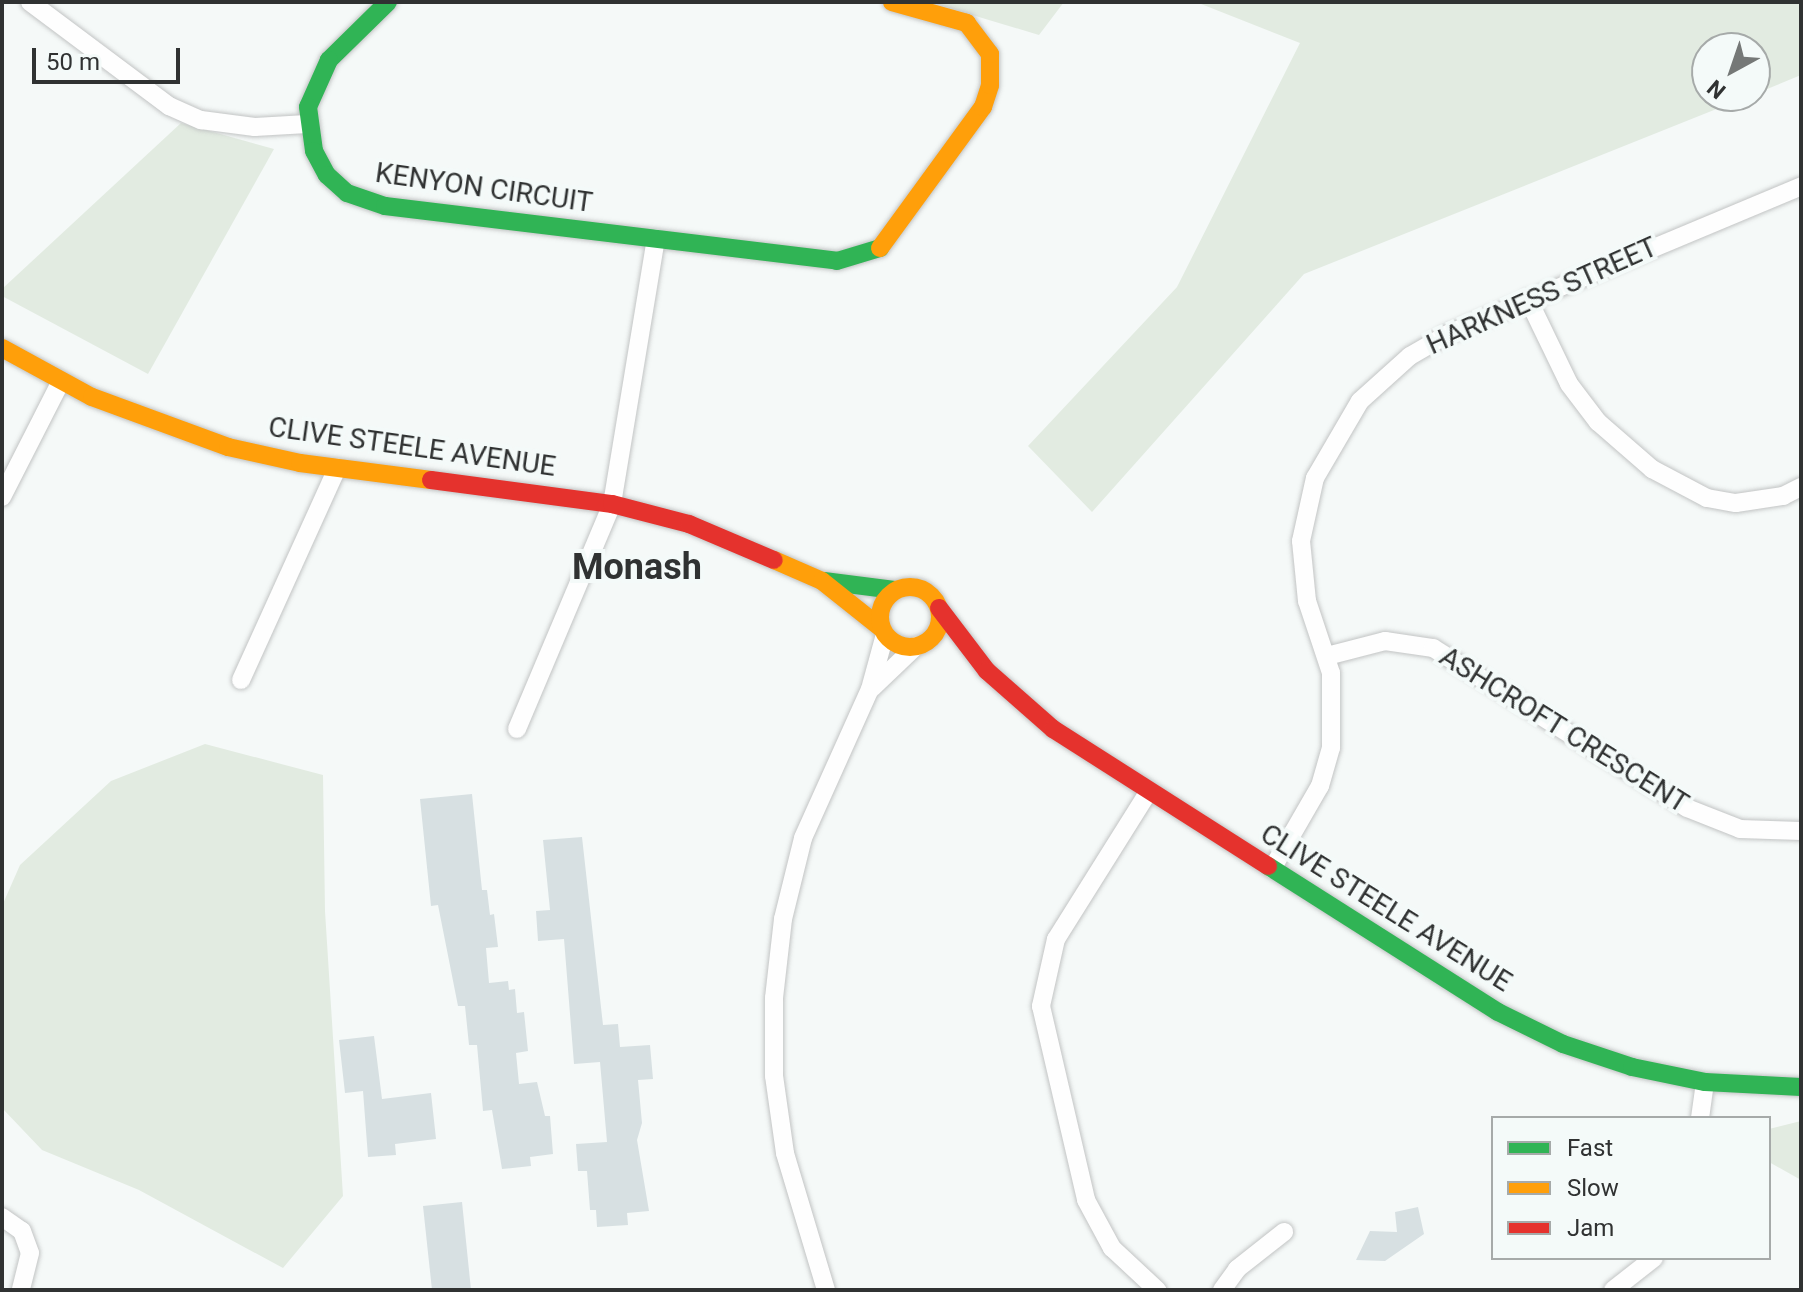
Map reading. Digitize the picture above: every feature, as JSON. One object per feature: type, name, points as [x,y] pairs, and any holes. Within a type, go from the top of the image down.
[{"type":"street","points":[[30,2],[169,106],[201,120],[255,127],[307,124],[312,91],[329,60],[388,2]]},
{"type":"street","name":"KENYON CIRCUIT","points":[[307,124],[314,151],[327,175],[359,199],[837,261],[871,255],[886,244],[983,107],[992,64],[983,38],[967,23],[892,2]]},
{"type":"street","name":"HARKNESS STREET","points":[[1272,869],[1320,786],[1331,748],[1335,710],[1327,656],[1307,601],[1301,541],[1315,478],[1334,438],[1360,401],[1410,356],[1528,299],[1801,186]]},
{"type":"street","points":[[517,729],[612,504],[656,239]]},
{"type":"street","points":[[1528,299],[1569,384],[1598,422],[1652,469],[1707,498],[1736,503],[1783,496],[1801,487]]},
{"type":"street","name":"CLIVE STEELE AVENUE","points":[[2,348],[61,381],[187,434],[337,468],[612,504],[726,537],[822,581],[883,631]]},
{"type":"street","points":[[2,497],[61,381]]},
{"type":"street","points":[[241,680],[337,468]]},
{"type":"street","name":"CLIVE STEELE AVENUE","points":[[822,581],[894,590]]},
{"type":"street","points":[[826,1290],[785,1153],[774,1076],[774,998],[783,919],[803,838],[870,689],[883,631],[880,610],[894,590],[921,589],[939,608],[935,634],[918,645],[870,689]]},
{"type":"street","name":"CLIVE STEELE AVENUE","points":[[939,608],[987,671]]},
{"type":"street","points":[[883,631],[902,646],[918,645]]},
{"type":"street","name":"ASHCROFT CRESCENT","points":[[1327,656],[1385,641],[1433,648],[1687,808],[1740,829],[1801,831]]},
{"type":"street","name":"CLIVE STEELE AVENUE","points":[[918,645],[954,652],[987,671],[1053,729],[1498,1012],[1563,1044],[1632,1067],[1705,1082],[1801,1087]]},
{"type":"street","points":[[1149,791],[1056,939],[1045,972],[1041,1006],[1089,1209],[1123,1262],[1157,1290]]},
{"type":"street","points":[[1700,1116],[1705,1082]]},
{"type":"street","points":[[2,1217],[22,1231],[30,1253],[21,1290]]},
{"type":"street","points":[[1222,1290],[1237,1269],[1284,1232]]},
{"type":"street","points":[[1623,1288],[1652,1260]]},
{"type":"shaded area","points":[[929,2],[1064,2],[1039,35]]},
{"type":"shaded area","points":[[1196,2],[1801,2],[1801,75],[1771,87],[1771,32],[1691,32],[1691,112],[1709,112],[1304,274],[1092,512],[1028,446],[1177,287],[1300,43]]},
{"type":"shaded area","points":[[181,123],[274,149],[148,374],[2,296],[2,289]]},
{"type":"shaded area","points":[[205,744],[323,775],[325,911],[343,1196],[283,1268],[139,1190],[42,1150],[2,1108],[2,906],[20,865],[111,781]]},
{"type":"shaded area","points":[[1801,1121],[1801,1180],[1771,1163],[1771,1128]]},
{"type":"building","points":[[472,794],[482,890],[487,890],[490,915],[494,914],[498,947],[486,948],[489,983],[508,981],[509,990],[515,989],[517,1013],[524,1012],[528,1051],[516,1053],[519,1084],[537,1082],[545,1116],[550,1116],[553,1154],[530,1157],[531,1166],[502,1169],[492,1110],[483,1111],[477,1045],[469,1045],[465,1006],[458,1006],[438,905],[431,906],[420,799]]},
{"type":"building","points":[[582,837],[603,1025],[618,1024],[620,1047],[650,1045],[653,1079],[638,1080],[642,1123],[637,1140],[649,1211],[627,1213],[628,1225],[597,1227],[596,1210],[590,1210],[587,1171],[578,1171],[576,1144],[607,1142],[600,1062],[574,1064],[564,939],[538,941],[536,911],[550,910],[543,840]]},
{"type":"building","points":[[374,1036],[382,1099],[431,1093],[436,1139],[395,1144],[396,1155],[368,1157],[363,1091],[345,1093],[339,1040]]},
{"type":"building","points":[[462,1202],[471,1290],[432,1290],[423,1206]]},
{"type":"building","points":[[1418,1207],[1424,1234],[1385,1261],[1356,1260],[1370,1231],[1397,1232],[1395,1212]]},
{"type":"traffic: fast","points":[[388,2],[329,60],[308,107],[314,151],[327,175],[347,193],[385,206],[837,261],[880,248]]},
{"type":"traffic: fast","points":[[824,581],[894,590]]},
{"type":"traffic: fast","points":[[1268,866],[1498,1012],[1563,1044],[1632,1067],[1705,1082],[1801,1087]]},
{"type":"traffic: slow","points":[[880,248],[983,107],[990,85],[990,54],[967,23],[892,2]]},
{"type":"traffic: slow","points":[[2,348],[92,397],[228,447],[300,463],[431,480]]},
{"type":"traffic: slow","points":[[774,560],[822,581],[881,628]]},
{"type":"traffic: slow","points":[[910,587],[922,589],[931,596],[938,605],[940,617],[938,629],[931,638],[922,645],[910,647],[898,645],[889,638],[882,629],[880,617],[882,605],[889,596],[898,589],[910,587]]},
{"type":"traffic: jam","points":[[431,480],[612,504],[689,524],[774,560]]},
{"type":"traffic: jam","points":[[939,608],[987,671],[1053,729],[1268,866]]},
{"type":"district","name":"Monash","points":[[637,568]]}]
